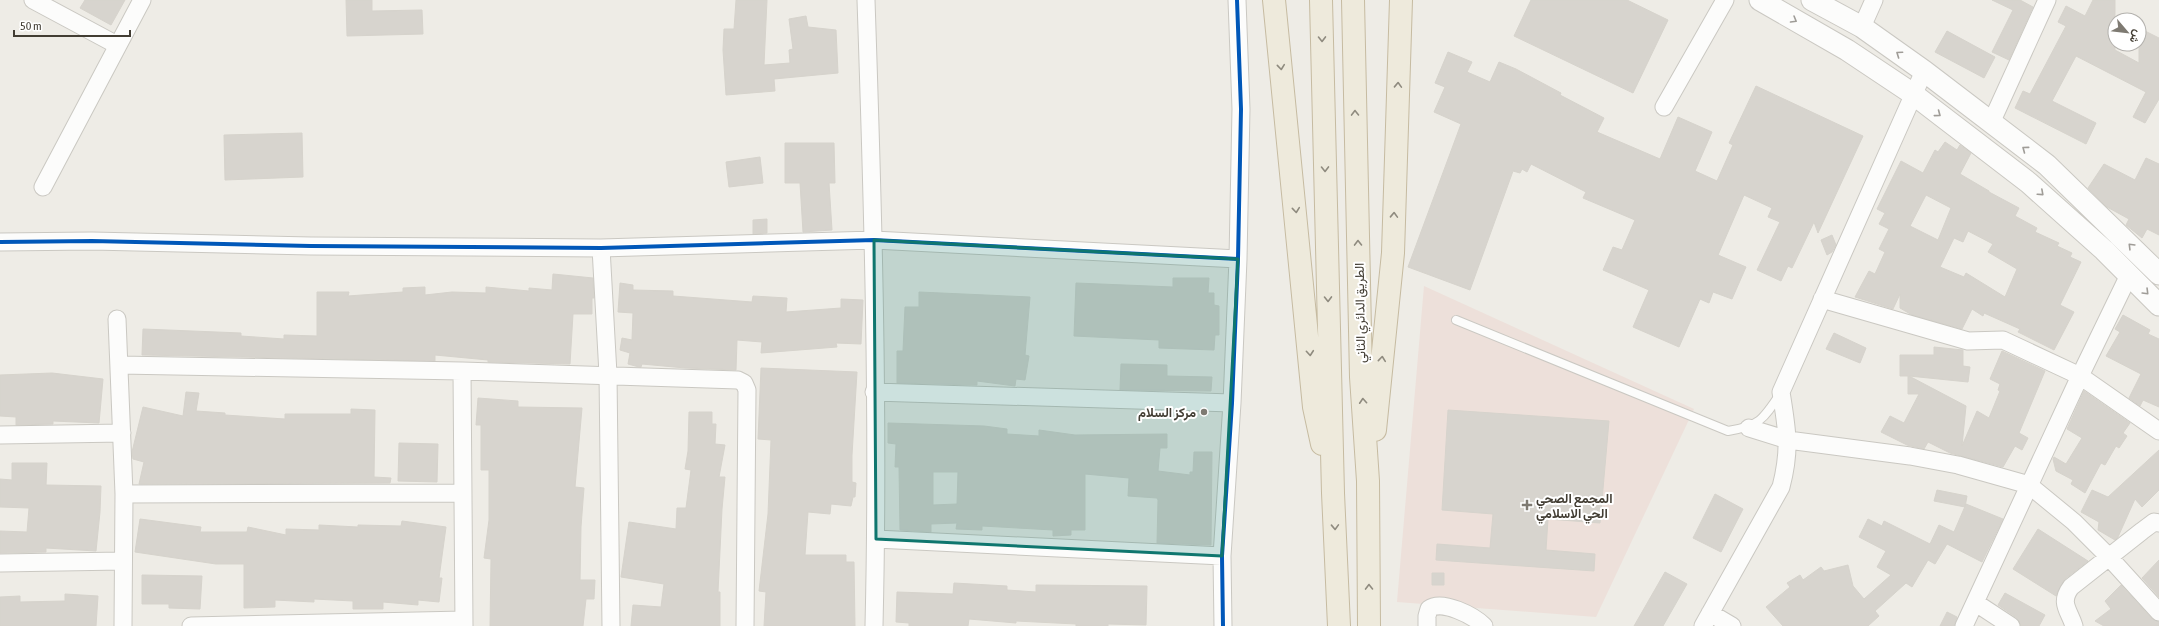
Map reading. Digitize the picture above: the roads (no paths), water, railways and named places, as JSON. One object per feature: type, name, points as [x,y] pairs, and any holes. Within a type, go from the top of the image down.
[{"type":"highway","points":[[1274,0],[1314,407],[1333,493]]},
{"type":"highway","points":[[1321,0],[1333,493],[1339,626]]},
{"type":"highway","name":"الطريق الدائري الثاني","points":[[1353,0],[1361,377],[1368,481],[1370,626]]},
{"type":"highway","points":[[1368,481],[1374,438],[1393,253],[1401,0]]},
{"type":"street","points":[[33,0],[117,45]]},
{"type":"street","points":[[43,187],[142,0]]},
{"type":"street","points":[[866,0],[874,240],[876,539],[874,626]]},
{"type":"street","points":[[1223,626],[1222,556],[1232,403],[1238,259],[1241,109],[1237,0]]},
{"type":"street","points":[[1664,107],[1725,0]]},
{"type":"street","points":[[1760,0],[1847,50],[1913,94],[2029,183],[2104,250],[2159,305]]},
{"type":"street","points":[[1812,0],[1862,28],[1924,71],[2047,165],[2159,274]]},
{"type":"street","points":[[1862,28],[1874,0]]},
{"type":"street","points":[[1991,123],[2047,0]]},
{"type":"street","points":[[1732,626],[1707,619],[1781,487],[1787,464],[1788,440],[1781,392],[1924,71]]},
{"type":"street","points":[[0,242],[92,241],[311,246],[601,248],[874,240],[1238,259]]},
{"type":"street","points":[[601,248],[608,374],[611,626]]},
{"type":"street","points":[[1964,626],[1976,603],[2080,376],[2129,275]]},
{"type":"street","points":[[1822,299],[1968,341],[2003,340],[2080,376],[2159,431]]},
{"type":"street","points":[[117,319],[124,494],[122,561],[123,626]]},
{"type":"street","points":[[120,365],[608,374],[738,380],[744,383],[747,390],[745,626]]},
{"type":"street","points":[[191,626],[464,623],[462,371]]},
{"type":"street","points":[[874,392],[1232,403]]},
{"type":"street","points":[[1749,428],[1788,440],[1910,456],[1958,465],[2029,485],[2061,511],[2108,556],[2159,612]]},
{"type":"street","points":[[0,436],[122,433]]},
{"type":"street","points":[[124,494],[462,494]]},
{"type":"street","points":[[2074,626],[2064,606],[2066,594],[2071,587],[2108,556],[2154,522],[2159,523]]},
{"type":"street","points":[[876,539],[1222,556]]},
{"type":"street","points":[[0,563],[122,561]]},
{"type":"street","points":[[1976,603],[2011,626]]},
{"type":"street","points":[[1427,626],[1429,609],[1434,606],[1463,612],[1484,626]]},
{"type":"street","points":[[2157,626],[2159,621]]},
{"type":"lane","points":[[1456,320],[1728,431],[1749,428],[1766,415],[1781,392]]},
{"type":"place","name":"مركز السلام","points":[[1204,412]]},
{"type":"place","name":"المجمع الصحي الحي الاسلامي","points":[[1527,505]]}]
